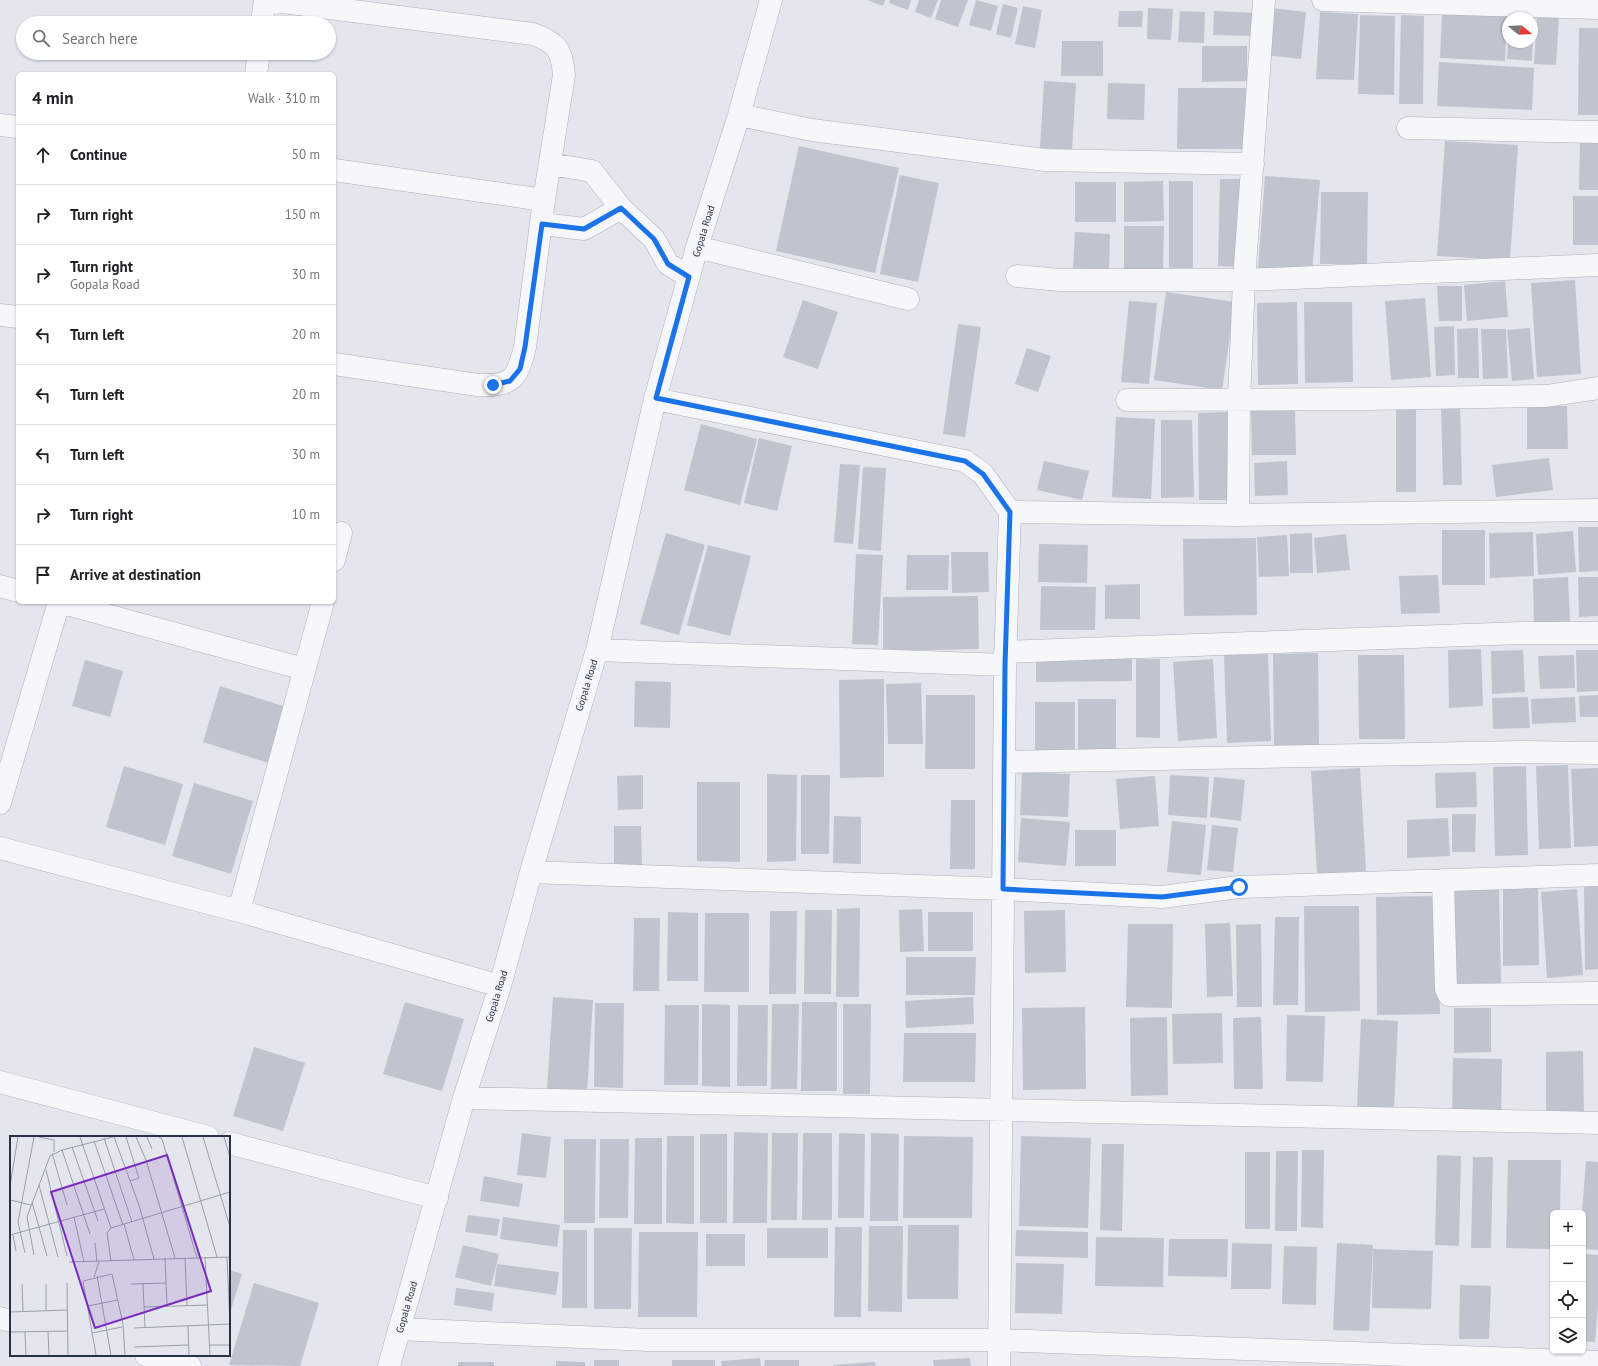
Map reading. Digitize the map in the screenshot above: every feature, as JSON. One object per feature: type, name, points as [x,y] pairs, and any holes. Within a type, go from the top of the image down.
[{"type":"street","points":[[263,16],[266,0],[533,34],[547,39],[559,49],[563,61],[564,75],[544,200],[525,347],[520,369],[510,381],[493,385],[478,385],[336,364]]},
{"type":"street","name":"Gopala Road","points":[[389,1366],[438,1198],[464,1098],[500,986],[531,872],[597,650],[656,398],[697,247],[740,115],[771,0]]},
{"type":"street","points":[[1238,515],[1239,400],[1244,280],[1264,0]]},
{"type":"street","points":[[1322,0],[1598,8]]},
{"type":"street","points":[[256,72],[258,60]]},
{"type":"street","points":[[740,115],[812,130],[1045,160],[1253,164]]},
{"type":"street","points":[[0,125],[16,127]]},
{"type":"street","points":[[1408,128],[1598,132]]},
{"type":"street","points":[[550,164],[592,171],[621,208],[654,239],[668,264],[689,277]]},
{"type":"street","points":[[336,170],[544,200]]},
{"type":"street","points":[[542,224],[584,229],[621,208]]},
{"type":"street","points":[[697,247],[908,299]]},
{"type":"street","points":[[1017,276],[1060,280],[1244,280],[1598,265]]},
{"type":"street","points":[[0,315],[16,318]]},
{"type":"street","points":[[1127,400],[1546,396],[1598,388]]},
{"type":"street","points":[[656,398],[965,461],[983,474],[1010,512],[1005,659],[998,1366]]},
{"type":"street","points":[[1010,512],[1238,515],[1598,510]]},
{"type":"street","points":[[336,552],[341,533]]},
{"type":"street","points":[[0,586],[16,590]]},
{"type":"street","points":[[0,803],[58,604]]},
{"type":"street","points":[[66,604],[304,669]]},
{"type":"street","points":[[239,911],[322,604]]},
{"type":"street","points":[[597,650],[1005,659],[1521,633],[1598,633]]},
{"type":"street","points":[[1005,762],[1513,752],[1598,753]]},
{"type":"street","points":[[0,848],[239,911],[500,986]]},
{"type":"street","points":[[531,872],[1003,889],[1162,897],[1239,887],[1598,875]]},
{"type":"street","points":[[1442,880],[1446,989],[1449,995],[1598,993]]},
{"type":"street","points":[[0,1082],[204,1136]]},
{"type":"street","points":[[464,1098],[1598,1123]]},
{"type":"street","points":[[230,1143],[438,1198]]},
{"type":"street","points":[[0,1318],[10,1321]]},
{"type":"street","points":[[399,1329],[648,1340],[999,1340],[1598,1362]]},
{"type":"street","points":[[150,1356],[190,1366]]},
{"type":"building","points":[[867,0],[885,0],[883,6]]},
{"type":"building","points":[[890,0],[911,0],[908,10],[889,3]]},
{"type":"building","points":[[919,0],[938,0],[931,18],[915,12]]},
{"type":"building","points":[[941,0],[968,0],[958,27],[935,19]]},
{"type":"building","points":[[976,0],[998,6],[991,31],[969,25]]},
{"type":"building","points":[[1003,4],[1018,8],[1011,38],[996,34]]},
{"type":"building","points":[[1023,6],[1042,10],[1035,48],[1015,44]]},
{"type":"building","points":[[1148,8],[1173,9],[1171,40],[1147,39]]},
{"type":"building","points":[[1271,8],[1306,12],[1301,59],[1266,55]]},
{"type":"building","points":[[1119,11],[1143,11],[1142,27],[1118,27]]},
{"type":"building","points":[[1180,11],[1205,12],[1204,43],[1178,42]]},
{"type":"building","points":[[1214,11],[1254,13],[1254,36],[1213,35]]},
{"type":"building","points":[[1320,12],[1358,14],[1354,80],[1316,79]]},
{"type":"building","points":[[1442,13],[1502,16],[1502,48],[1506,48],[1505,61],[1440,58]]},
{"type":"building","points":[[1360,15],[1395,16],[1394,95],[1358,94]]},
{"type":"building","points":[[1401,15],[1424,16],[1423,104],[1399,104]]},
{"type":"building","points":[[1538,16],[1559,17],[1556,65],[1534,64],[1535,48],[1538,48]]},
{"type":"building","points":[[1579,28],[1598,28],[1598,115],[1578,115]]},
{"type":"building","points":[[1062,41],[1103,41],[1103,76],[1061,76]]},
{"type":"building","points":[[1202,46],[1247,46],[1247,81],[1202,82]]},
{"type":"building","points":[[1508,48],[1533,48],[1532,61],[1507,59]]},
{"type":"building","points":[[1439,62],[1534,68],[1532,110],[1437,106]]},
{"type":"building","points":[[1044,81],[1076,83],[1072,150],[1040,148]]},
{"type":"building","points":[[1108,83],[1145,84],[1144,120],[1107,119]]},
{"type":"building","points":[[1178,88],[1247,88],[1246,149],[1177,149]]},
{"type":"building","points":[[1445,141],[1518,145],[1510,260],[1437,256]]},
{"type":"building","points":[[1580,143],[1598,143],[1598,190],[1579,190]]},
{"type":"building","points":[[799,146],[899,168],[875,273],[776,251]]},
{"type":"building","points":[[900,175],[939,183],[918,282],[880,274]]},
{"type":"building","points":[[1265,176],[1320,180],[1312,273],[1258,268]]},
{"type":"building","points":[[1220,179],[1247,179],[1244,267],[1218,266]]},
{"type":"building","points":[[1163,181],[1164,221],[1124,222],[1124,182]]},
{"type":"building","points":[[1169,181],[1193,181],[1193,268],[1169,268]]},
{"type":"building","points":[[1075,182],[1116,182],[1116,222],[1075,222]]},
{"type":"building","points":[[1321,192],[1368,192],[1367,264],[1320,264]]},
{"type":"building","points":[[1573,196],[1598,196],[1598,245],[1573,245]]},
{"type":"building","points":[[1124,226],[1164,226],[1163,270],[1124,270]]},
{"type":"building","points":[[1075,232],[1110,234],[1109,269],[1073,268]]},
{"type":"building","points":[[1575,280],[1581,374],[1537,377],[1531,283]]},
{"type":"building","points":[[1505,281],[1508,317],[1467,321],[1464,285]]},
{"type":"building","points":[[1437,286],[1462,286],[1462,321],[1439,321]]},
{"type":"building","points":[[1166,292],[1235,302],[1222,390],[1154,380]]},
{"type":"building","points":[[1425,298],[1431,377],[1391,380],[1385,301]]},
{"type":"building","points":[[803,300],[838,312],[818,369],[783,357]]},
{"type":"building","points":[[1129,301],[1157,303],[1149,384],[1121,382]]},
{"type":"building","points":[[1297,302],[1298,384],[1258,385],[1257,303]]},
{"type":"building","points":[[1304,302],[1352,302],[1353,382],[1305,383]]},
{"type":"building","points":[[958,324],[981,327],[965,437],[943,434]]},
{"type":"building","points":[[1454,326],[1455,375],[1436,376],[1434,327]]},
{"type":"building","points":[[1478,328],[1479,378],[1458,378],[1457,329]]},
{"type":"building","points":[[1530,328],[1534,379],[1512,381],[1507,330]]},
{"type":"building","points":[[1481,329],[1506,329],[1508,378],[1483,379]]},
{"type":"building","points":[[1027,348],[1051,356],[1038,392],[1015,384]]},
{"type":"building","points":[[1441,404],[1460,404],[1462,485],[1443,485]]},
{"type":"building","points":[[1527,406],[1567,406],[1568,449],[1527,449]]},
{"type":"building","points":[[1396,409],[1416,409],[1416,492],[1396,492]]},
{"type":"building","points":[[1295,410],[1296,455],[1252,455],[1251,411]]},
{"type":"building","points":[[1228,412],[1228,500],[1199,500],[1198,413]]},
{"type":"building","points":[[1116,417],[1155,419],[1151,499],[1112,497]]},
{"type":"building","points":[[1161,420],[1192,420],[1194,497],[1161,498]]},
{"type":"building","points":[[701,424],[757,439],[740,505],[684,490]]},
{"type":"building","points":[[759,438],[792,446],[777,511],[744,503]]},
{"type":"building","points":[[1549,458],[1553,490],[1496,497],[1492,465]]},
{"type":"building","points":[[1044,461],[1089,471],[1082,500],[1037,490]]},
{"type":"building","points":[[1287,461],[1288,495],[1255,496],[1254,463]]},
{"type":"building","points":[[840,464],[860,465],[853,544],[834,542]]},
{"type":"building","points":[[863,467],[886,468],[881,551],[858,549]]},
{"type":"building","points":[[1578,527],[1598,527],[1598,571],[1579,572]]},
{"type":"building","points":[[1442,530],[1485,530],[1485,585],[1442,585]]},
{"type":"building","points":[[1573,531],[1576,572],[1538,575],[1536,534]]},
{"type":"building","points":[[1533,532],[1534,576],[1490,578],[1489,533]]},
{"type":"building","points":[[666,533],[705,545],[679,635],[640,624]]},
{"type":"building","points":[[1312,533],[1313,573],[1290,573],[1290,534]]},
{"type":"building","points":[[1346,534],[1350,570],[1317,573],[1314,538]]},
{"type":"building","points":[[1287,535],[1289,576],[1259,577],[1257,537]]},
{"type":"building","points":[[1256,538],[1257,615],[1184,616],[1183,539]]},
{"type":"building","points":[[1039,544],[1088,545],[1087,583],[1038,582]]},
{"type":"building","points":[[708,545],[751,556],[730,636],[687,625]]},
{"type":"building","points":[[951,552],[988,552],[989,592],[952,593]]},
{"type":"building","points":[[856,554],[883,555],[878,645],[852,644]]},
{"type":"building","points":[[907,555],[949,555],[948,590],[906,590]]},
{"type":"building","points":[[1438,575],[1440,613],[1401,614],[1399,576]]},
{"type":"building","points":[[1568,577],[1570,621],[1534,623],[1533,579]]},
{"type":"building","points":[[1578,577],[1598,577],[1598,616],[1579,617]]},
{"type":"building","points":[[1140,584],[1140,619],[1105,619],[1105,585]]},
{"type":"building","points":[[1041,586],[1096,587],[1095,630],[1040,630]]},
{"type":"building","points":[[978,596],[979,649],[883,651],[883,597]]},
{"type":"building","points":[[1481,649],[1483,706],[1449,708],[1448,650]]},
{"type":"building","points":[[1523,650],[1525,692],[1492,694],[1491,651]]},
{"type":"building","points":[[1576,650],[1598,650],[1598,691],[1577,692]]},
{"type":"building","points":[[1318,653],[1319,748],[1274,749],[1273,654]]},
{"type":"building","points":[[1268,654],[1271,741],[1227,743],[1224,655]]},
{"type":"building","points":[[1358,655],[1404,655],[1405,739],[1359,739]]},
{"type":"building","points":[[1574,655],[1575,688],[1540,689],[1538,656]]},
{"type":"building","points":[[1036,657],[1132,657],[1132,681],[1036,682]]},
{"type":"building","points":[[1136,659],[1160,659],[1160,738],[1136,737]]},
{"type":"building","points":[[1213,659],[1217,738],[1178,741],[1173,662]]},
{"type":"building","points":[[85,660],[123,671],[110,717],[72,706]]},
{"type":"building","points":[[884,679],[884,777],[840,778],[839,680]]},
{"type":"building","points":[[635,681],[671,682],[670,728],[634,727]]},
{"type":"building","points":[[921,683],[923,744],[888,744],[886,684]]},
{"type":"building","points":[[220,686],[286,707],[268,763],[203,742]]},
{"type":"building","points":[[926,695],[975,695],[975,769],[925,769]]},
{"type":"building","points":[[1598,695],[1598,717],[1580,717],[1579,696]]},
{"type":"building","points":[[1528,697],[1530,728],[1493,729],[1492,698]]},
{"type":"building","points":[[1575,697],[1576,722],[1532,724],[1531,699]]},
{"type":"building","points":[[1078,699],[1116,699],[1116,754],[1078,754]]},
{"type":"building","points":[[1035,702],[1075,702],[1075,751],[1035,751]]},
{"type":"building","points":[[1568,765],[1571,848],[1539,849],[1536,766]]},
{"type":"building","points":[[124,766],[183,784],[165,845],[106,827]]},
{"type":"building","points":[[1526,766],[1528,855],[1495,856],[1493,767]]},
{"type":"building","points":[[1360,768],[1366,871],[1317,874],[1311,771]]},
{"type":"building","points":[[1598,768],[1598,846],[1574,847],[1571,769]]},
{"type":"building","points":[[1022,772],[1070,774],[1068,817],[1020,815]]},
{"type":"building","points":[[1476,772],[1477,807],[1436,808],[1435,773]]},
{"type":"building","points":[[767,774],[797,775],[796,861],[767,862]]},
{"type":"building","points":[[643,775],[643,809],[618,810],[617,776]]},
{"type":"building","points":[[801,775],[830,775],[829,854],[801,854]]},
{"type":"building","points":[[1170,775],[1209,777],[1207,818],[1168,815]]},
{"type":"building","points":[[1155,776],[1159,826],[1120,829],[1116,779]]},
{"type":"building","points":[[1214,777],[1245,780],[1241,821],[1210,817]]},
{"type":"building","points":[[697,782],[740,782],[740,862],[697,861]]},
{"type":"building","points":[[194,783],[253,801],[231,874],[172,856]]},
{"type":"building","points":[[951,800],[975,800],[975,869],[950,869]]},
{"type":"building","points":[[1452,814],[1476,814],[1475,852],[1452,852]]},
{"type":"building","points":[[834,816],[861,817],[861,864],[833,863]]},
{"type":"building","points":[[1021,818],[1070,822],[1066,866],[1018,862]]},
{"type":"building","points":[[1448,818],[1450,856],[1407,858],[1407,820]]},
{"type":"building","points":[[1172,821],[1206,825],[1201,875],[1167,872]]},
{"type":"building","points":[[1212,825],[1238,828],[1233,872],[1207,870]]},
{"type":"building","points":[[614,826],[641,826],[642,866],[614,867]]},
{"type":"building","points":[[1075,830],[1116,830],[1116,866],[1075,866]]},
{"type":"building","points":[[1538,886],[1539,965],[1503,966],[1503,887]]},
{"type":"building","points":[[1584,886],[1598,886],[1598,969],[1585,970]]},
{"type":"building","points":[[1499,888],[1501,984],[1450,985],[1449,889]]},
{"type":"building","points":[[1577,889],[1583,975],[1547,978],[1541,892]]},
{"type":"building","points":[[1438,896],[1440,1014],[1377,1015],[1376,897]]},
{"type":"building","points":[[1304,906],[1359,906],[1360,1011],[1305,1012]]},
{"type":"building","points":[[860,908],[859,997],[836,997],[837,909]]},
{"type":"building","points":[[922,909],[924,951],[900,952],[899,910]]},
{"type":"building","points":[[805,910],[832,910],[831,994],[804,994]]},
{"type":"building","points":[[1065,910],[1066,972],[1025,973],[1024,911]]},
{"type":"building","points":[[770,911],[797,911],[796,994],[769,994]]},
{"type":"building","points":[[668,912],[698,913],[698,981],[667,981]]},
{"type":"building","points":[[928,912],[973,912],[973,951],[928,951]]},
{"type":"building","points":[[705,913],[749,913],[749,992],[704,992]]},
{"type":"building","points":[[1275,917],[1299,917],[1298,1005],[1273,1005]]},
{"type":"building","points":[[634,918],[660,918],[659,991],[633,991]]},
{"type":"building","points":[[1230,923],[1233,996],[1207,997],[1205,924]]},
{"type":"building","points":[[1128,924],[1173,924],[1172,1008],[1126,1007]]},
{"type":"building","points":[[1261,924],[1262,1007],[1237,1007],[1236,925]]},
{"type":"building","points":[[906,957],[976,957],[975,995],[906,995]]},
{"type":"building","points":[[553,997],[593,1000],[587,1093],[547,1090]]},
{"type":"building","points":[[973,997],[974,1024],[906,1028],[905,1001]]},
{"type":"building","points":[[405,1002],[464,1019],[442,1091],[383,1074]]},
{"type":"building","points":[[802,1002],[837,1002],[837,1091],[801,1091]]},
{"type":"building","points":[[595,1003],[624,1003],[623,1088],[594,1087]]},
{"type":"building","points":[[702,1004],[730,1005],[730,1087],[702,1086]]},
{"type":"building","points":[[772,1004],[799,1004],[797,1089],[771,1089]]},
{"type":"building","points":[[843,1004],[871,1004],[870,1094],[843,1094]]},
{"type":"building","points":[[665,1005],[699,1005],[698,1085],[664,1085]]},
{"type":"building","points":[[738,1005],[768,1005],[767,1086],[737,1086]]},
{"type":"building","points":[[1085,1007],[1086,1089],[1023,1090],[1022,1008]]},
{"type":"building","points":[[1454,1008],[1491,1008],[1491,1052],[1454,1053]]},
{"type":"building","points":[[1222,1013],[1223,1063],[1173,1064],[1172,1014]]},
{"type":"building","points":[[1287,1015],[1325,1016],[1323,1082],[1286,1081]]},
{"type":"building","points":[[1167,1017],[1168,1095],[1131,1096],[1130,1018]]},
{"type":"building","points":[[1261,1017],[1263,1089],[1234,1089],[1233,1018]]},
{"type":"building","points":[[1361,1019],[1398,1021],[1394,1109],[1357,1107]]},
{"type":"building","points":[[904,1033],[976,1033],[975,1082],[903,1082]]},
{"type":"building","points":[[254,1047],[305,1063],[283,1131],[233,1116]]},
{"type":"building","points":[[1583,1051],[1584,1117],[1546,1117],[1546,1052]]},
{"type":"building","points":[[1453,1058],[1502,1059],[1501,1117],[1452,1116]]},
{"type":"building","points":[[734,1132],[768,1133],[767,1223],[733,1223]]},
{"type":"building","points":[[522,1133],[551,1137],[546,1178],[517,1175]]},
{"type":"building","points":[[772,1133],[798,1133],[797,1220],[771,1220]]},
{"type":"building","points":[[803,1133],[832,1133],[832,1220],[802,1220]]},
{"type":"building","points":[[839,1133],[865,1134],[864,1218],[838,1218]]},
{"type":"building","points":[[871,1133],[899,1134],[898,1221],[870,1221]]},
{"type":"building","points":[[700,1134],[727,1134],[727,1223],[700,1223]]},
{"type":"building","points":[[667,1136],[694,1136],[694,1224],[666,1223]]},
{"type":"building","points":[[904,1136],[973,1137],[972,1218],[903,1218]]},
{"type":"building","points":[[1021,1136],[1091,1138],[1088,1228],[1019,1226]]},
{"type":"building","points":[[635,1138],[662,1138],[662,1224],[634,1224]]},
{"type":"building","points":[[564,1139],[596,1139],[595,1223],[564,1223]]},
{"type":"building","points":[[600,1139],[629,1139],[628,1218],[599,1218]]},
{"type":"building","points":[[1102,1144],[1124,1144],[1122,1231],[1100,1230]]},
{"type":"building","points":[[1302,1150],[1324,1150],[1323,1228],[1301,1227]]},
{"type":"building","points":[[1276,1151],[1298,1151],[1297,1231],[1275,1231]]},
{"type":"building","points":[[1245,1152],[1270,1152],[1270,1229],[1245,1229]]},
{"type":"building","points":[[1437,1155],[1461,1156],[1459,1246],[1435,1245]]},
{"type":"building","points":[[1473,1157],[1493,1157],[1491,1248],[1471,1248]]},
{"type":"building","points":[[1508,1160],[1561,1160],[1560,1210],[1550,1210],[1550,1249],[1506,1248]]},
{"type":"building","points":[[1586,1161],[1598,1162],[1598,1250],[1586,1249],[1586,1210],[1582,1210]]},
{"type":"building","points":[[484,1176],[523,1184],[519,1207],[480,1201]]},
{"type":"building","points":[[468,1215],[500,1219],[497,1236],[465,1232]]},
{"type":"building","points":[[503,1217],[560,1225],[557,1247],[500,1239]]},
{"type":"building","points":[[908,1225],[959,1225],[958,1299],[907,1299]]},
{"type":"building","points":[[869,1226],[903,1226],[902,1312],[868,1311]]},
{"type":"building","points":[[835,1227],[862,1227],[861,1317],[834,1317]]},
{"type":"building","points":[[594,1228],[632,1228],[631,1309],[594,1309]]},
{"type":"building","points":[[767,1228],[828,1228],[828,1258],[767,1258]]},
{"type":"building","points":[[563,1230],[587,1230],[587,1308],[562,1308]]},
{"type":"building","points":[[1016,1230],[1088,1232],[1088,1258],[1015,1256]]},
{"type":"building","points":[[639,1232],[698,1232],[697,1317],[638,1317]]},
{"type":"building","points":[[706,1234],[745,1234],[745,1266],[706,1266]]},
{"type":"building","points":[[1096,1237],[1164,1238],[1163,1287],[1095,1286]]},
{"type":"building","points":[[1169,1239],[1228,1239],[1227,1277],[1168,1276]]},
{"type":"building","points":[[1232,1243],[1272,1244],[1271,1289],[1231,1289]]},
{"type":"building","points":[[1337,1243],[1373,1245],[1369,1331],[1333,1330]]},
{"type":"building","points":[[463,1245],[499,1254],[491,1286],[455,1277]]},
{"type":"building","points":[[1284,1246],[1317,1247],[1316,1305],[1282,1304]]},
{"type":"building","points":[[1373,1249],[1433,1251],[1431,1309],[1372,1308]]},
{"type":"building","points":[[1586,1254],[1598,1255],[1598,1306],[1595,1342],[1586,1341]]},
{"type":"building","points":[[1016,1263],[1064,1264],[1062,1314],[1015,1313]]},
{"type":"building","points":[[497,1264],[559,1272],[556,1295],[494,1286]]},
{"type":"building","points":[[230,1270],[242,1274],[230,1313]]},
{"type":"building","points":[[254,1283],[319,1303],[300,1366],[229,1365]]},
{"type":"building","points":[[1460,1285],[1491,1286],[1489,1339],[1459,1339]]},
{"type":"building","points":[[456,1288],[494,1293],[492,1311],[454,1305]]},
{"type":"building","points":[[760,1358],[761,1366],[722,1366],[721,1361]]},
{"type":"building","points":[[970,1358],[971,1366],[934,1366],[933,1360]]},
{"type":"building","points":[[594,1360],[619,1360],[619,1366],[594,1366]]},
{"type":"building","points":[[672,1360],[715,1360],[715,1366],[672,1366]]},
{"type":"building","points":[[765,1360],[799,1360],[799,1366],[764,1366]]},
{"type":"building","points":[[556,1361],[585,1362],[585,1366],[556,1366]]},
{"type":"building","points":[[458,1362],[494,1362],[494,1366],[458,1366]]},
{"type":"building","points":[[875,1362],[876,1366],[833,1366],[833,1365]]},
{"type":"route","points":[[493,385],[510,381],[520,369],[525,347],[542,224],[584,229],[621,208],[654,239],[658,244],[661,254],[668,264],[677,271],[689,277],[656,398],[965,461],[983,474],[1010,512],[1005,665],[1003,889],[1162,897],[1239,887]]}]
